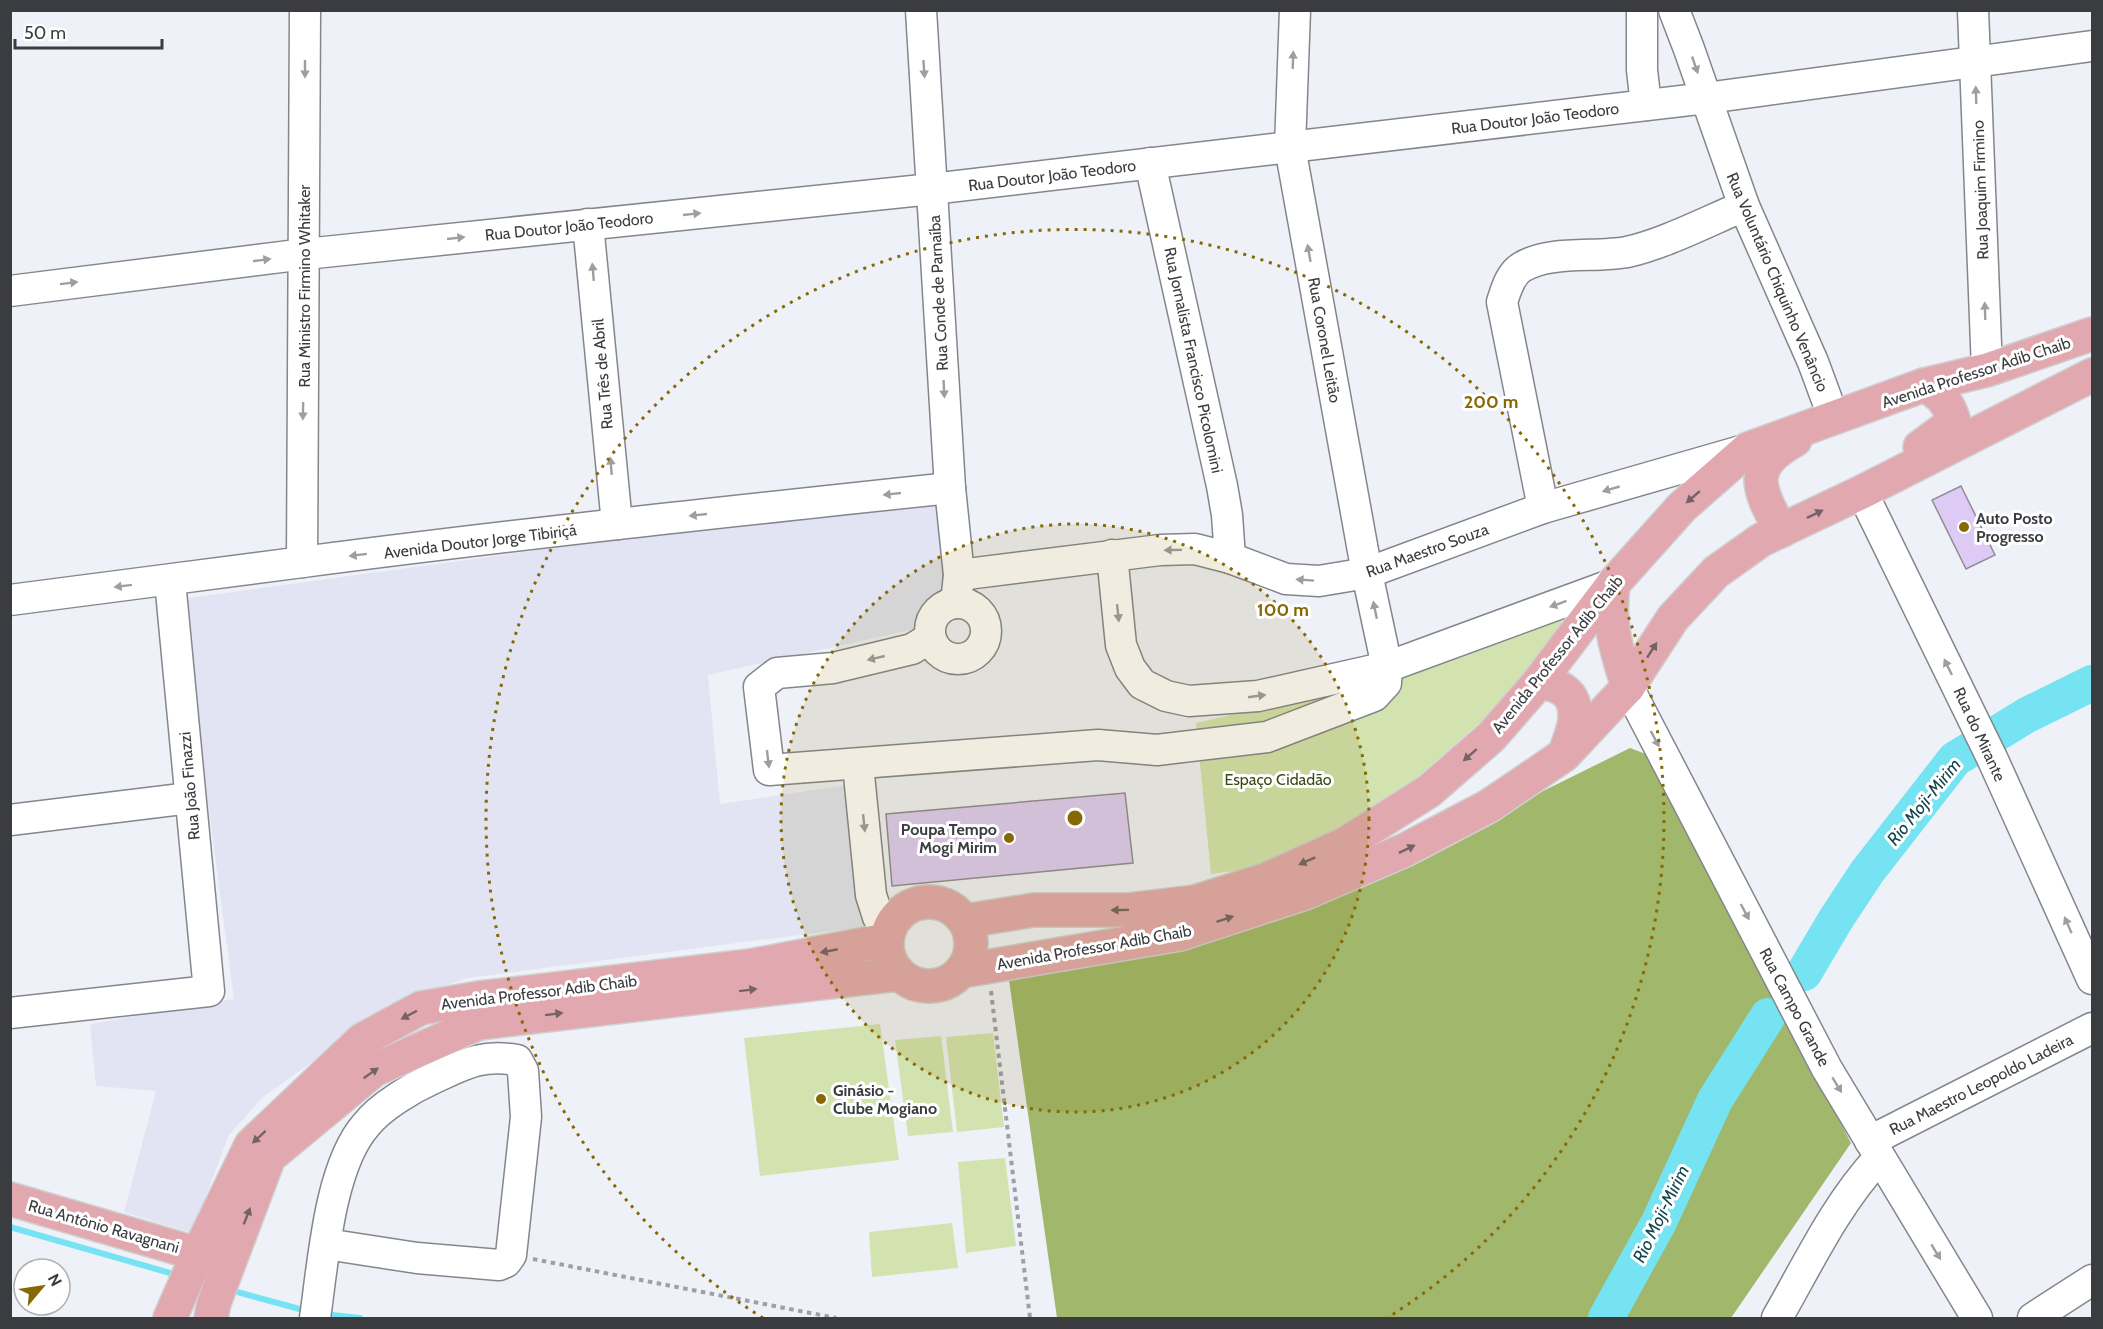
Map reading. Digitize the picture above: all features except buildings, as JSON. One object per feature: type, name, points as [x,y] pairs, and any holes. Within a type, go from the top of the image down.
[{"type":"main road","name":"Avenida Professor Adib Chaib","points":[[965,921],[1034,910],[1128,910],[1196,902],[1264,880],[1345,844],[1429,791],[1491,737],[1538,683],[1613,584],[1682,507],[1748,449],[1924,385],[1987,370],[2092,334]]},
{"type":"main road","points":[[1862,492],[1954,422],[1977,393],[1987,370]]},
{"type":"main road","name":"Avenida Professor Adib Chaib","points":[[959,982],[1180,934],[1305,893],[1406,850],[1489,806],[1564,755],[1628,687],[1673,618],[1716,572],[1761,540],[1862,492],[2092,375]]},
{"type":"main road","points":[[1924,385],[1944,399],[1951,410],[1954,422]]},
{"type":"main road","points":[[1781,531],[1762,492],[1761,477],[1765,462],[1776,451],[1834,418]]},
{"type":"main road","points":[[1613,584],[1610,611],[1614,641],[1628,687]]},
{"type":"main road","points":[[1538,683],[1551,683],[1560,687],[1568,694],[1574,705],[1575,717],[1564,755]]},
{"type":"main road","points":[[923,902],[939,903],[953,909],[965,921],[970,933],[971,946],[969,959],[959,982],[951,981],[938,986],[923,987],[910,982],[903,986],[887,952],[887,936],[895,918],[907,907],[923,902]]},
{"type":"main road","name":"Avenida Professor Adib Chaib","points":[[184,1284],[250,1145],[362,1040],[421,1008],[479,998],[750,966],[887,936]]},
{"type":"main road","name":"Avenida Professor Adib Chaib","points":[[213,1311],[269,1157],[374,1070],[479,1023],[763,988],[903,986]]},
{"type":"main road","name":"Rua Antônio Ravagnani","points":[[10,1199],[184,1284]]},
{"type":"street","name":"Rua Ministro Firmino Whitaker","points":[[302,562],[305,10]]},
{"type":"street","name":"Rua Conde de Parnaíba","points":[[921,10],[957,589]]},
{"type":"street","name":"Rua Coronel Leitão","points":[[1294,10],[1290,147],[1367,573],[1387,667]]},
{"type":"street","points":[[1642,10],[1642,69],[1646,105]]},
{"type":"street","name":"Rua Voluntário Chiquinho Venâncio","points":[[1674,10],[1744,206],[1813,362],[1834,418]]},
{"type":"street","name":"Rua Joaquim Firmino","points":[[1973,10],[1987,370]]},
{"type":"street","name":"Rua Doutor João Teodoro","points":[[10,291],[305,254],[932,189],[1707,98],[2092,46]]},
{"type":"street","name":"Rua Jornalista Francisco Picolomini","points":[[1150,163],[1222,486],[1230,558]]},
{"type":"street","points":[[1543,508],[1502,302],[1509,282],[1519,268],[1536,260],[1627,252],[1665,239],[1744,206]]},
{"type":"street","name":"Rua Três de Abril","points":[[588,224],[617,524]]},
{"type":"street","name":"Rua Maestro Souza","points":[[957,589],[1112,555],[1160,550],[1195,549],[1230,558],[1286,579],[1319,581],[1367,573],[1543,508],[1748,449]]},
{"type":"street","name":"Avenida Doutor Jorge Tibiriçá","points":[[10,600],[617,524],[950,488]]},
{"type":"street","name":"Rua do Mirante","points":[[1862,492],[1974,719],[2092,979]]},
{"type":"street","points":[[1112,555],[1121,645],[1130,669],[1142,684],[1166,696],[1190,701],[1258,696],[1387,667],[1613,584]]},
{"type":"street","name":"Rua João Finazzi","points":[[10,1013],[209,991],[170,581]]},
{"type":"street","points":[[957,589],[984,620],[986,638],[982,646],[968,658],[949,658],[941,654],[930,638],[932,620],[957,589]]},
{"type":"street","points":[[930,638],[912,649],[845,665],[777,673],[759,687],[769,771],[1098,745],[1157,750],[1267,737],[1374,696],[1386,683],[1387,667]]},
{"type":"street","name":"Rua Campo Grande","points":[[1628,687],[1827,1069],[1977,1318]]},
{"type":"street","points":[[858,765],[871,895],[887,936]]},
{"type":"street","points":[[10,820],[190,798]]},
{"type":"street","name":"Rua Maestro Leopoldo Ladeira","points":[[1777,1318],[1875,1150],[2092,1028]]},
{"type":"street","points":[[315,1318],[332,1203],[346,1156],[366,1125],[390,1104],[420,1084],[473,1060],[506,1058],[517,1060],[523,1071],[526,1117],[512,1255],[506,1262],[499,1265],[417,1258],[326,1245]]},
{"type":"street","points":[[2033,1318],[2092,1280]]},
{"type":"path","points":[[903,986],[959,982]]},
{"type":"path","points":[[990,989],[1030,1318]]},
{"type":"path","points":[[512,1255],[836,1318]]},
{"type":"shaded area","points":[[942,495],[950,581],[919,628],[708,675],[720,804],[854,784],[869,926],[468,978],[399,1001],[263,1097],[229,1135],[192,1233],[124,1212],[156,1091],[96,1086],[90,1024],[234,999],[181,599]]},
{"type":"green space","name":"Espaço Cidadão","points":[[1551,617],[1565,623],[1492,712],[1403,790],[1328,837],[1250,869],[1211,874],[1196,723],[1382,680]]},
{"type":"green space","points":[[1630,748],[1651,756],[1851,1143],[1731,1318],[1057,1318],[1009,980],[1515,805]]},
{"type":"green space","name":"Ginásio - Clube Mogiano","points":[[880,1024],[899,1160],[760,1176],[744,1038]]},
{"type":"green space","points":[[993,1033],[1004,1127],[957,1132],[946,1037]]},
{"type":"green space","points":[[941,1036],[953,1132],[908,1136],[895,1040]]},
{"type":"green space","points":[[1005,1158],[1016,1246],[966,1253],[958,1162]]},
{"type":"green space","points":[[952,1223],[958,1268],[872,1277],[869,1232]]},
{"type":"waterway","name":"Rio Moji-Mirim","points":[[1804,973],[1867,872],[1955,759],[2027,715],[2092,683]]},
{"type":"waterway","name":"Rio Moji-Mirim","points":[[1606,1318],[1659,1222],[1715,1100],[1768,1016]]},
{"type":"waterway","points":[[10,1227],[177,1275]]},
{"type":"waterway","points":[[230,1290],[307,1311]]},
{"type":"waterway","points":[[323,1314],[360,1318]]},
{"type":"place","name":"Auto Posto Progresso","points":[[1964,527]]},
{"type":"place","name":"Poupa Tempo Mogi Mirim","points":[[1009,838]]},
{"type":"place","name":"Ginásio - Clube Mogiano","points":[[821,1099]]}]
